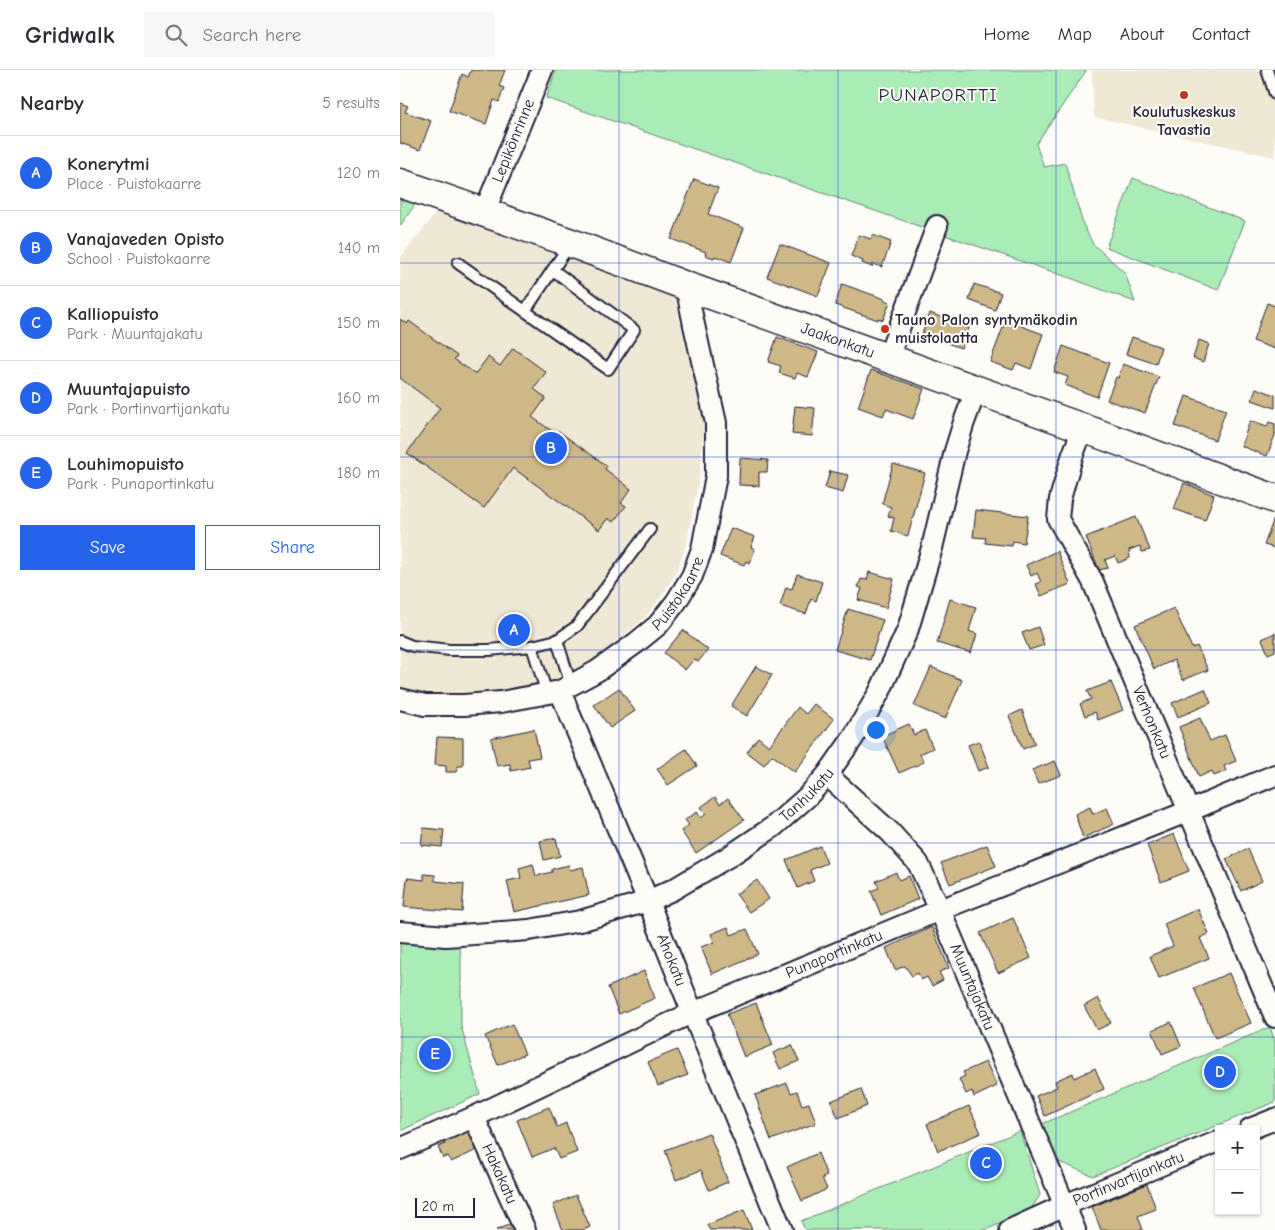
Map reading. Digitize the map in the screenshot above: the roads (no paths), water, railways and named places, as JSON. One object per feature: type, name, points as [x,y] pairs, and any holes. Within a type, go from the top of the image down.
[{"type":"street","name":"Lepikönrinne","points":[[484,212],[542,70]]},
{"type":"street","name":"Jaakonkatu","points":[[400,183],[571,243],[1275,499]]},
{"type":"street","points":[[888,358],[937,226]]},
{"type":"street","name":"Puistokaarre","points":[[400,699],[425,705],[464,705],[501,702],[559,690],[597,671],[636,643],[658,625],[676,602],[692,576],[702,549],[716,476],[716,423],[686,286]]},
{"type":"street","name":"Tanhukatu","points":[[400,932],[446,936],[529,930],[580,920],[648,901],[674,889],[773,827],[807,797],[827,775],[853,738],[880,691],[908,629],[932,548],[955,451],[976,390]]},
{"type":"street","name":"Verhonkatu","points":[[1083,428],[1072,457],[1060,499],[1058,519],[1094,582],[1275,1017]]},
{"type":"street","name":"Ahokatu","points":[[559,690],[648,901],[692,1014],[782,1230]]},
{"type":"street","name":"Muuntajakatu","points":[[827,775],[890,832],[918,863],[940,910],[1075,1230]]},
{"type":"street","name":"Punaportinkatu","points":[[400,1149],[474,1117],[692,1014],[940,910],[1275,775]]},
{"type":"street","name":"Hakakatu","points":[[474,1117],[525,1230]]},
{"type":"street","points":[[1260,1125],[1275,1119]]},
{"type":"street","name":"Portinvartijankatu","points":[[1010,1230],[1064,1205],[1215,1143]]},
{"type":"lane","points":[[1267,70],[1275,94]]},
{"type":"lane","points":[[525,311],[571,243]]},
{"type":"lane","points":[[458,263],[608,368],[634,330],[553,270]]},
{"type":"lane","points":[[400,641],[412,646],[450,650],[489,650],[532,646],[557,640],[577,626],[650,529]]},
{"type":"lane","points":[[557,640],[559,690]]},
{"type":"lane","points":[[532,646],[559,690]]},
{"type":"place","name":"Koulutuskeskus Tavastia","points":[[1184,95]]},
{"type":"place","name":"Tauno Palon syntymäkodin muistolaatta","points":[[885,329]]},
{"type":"place","name":"Vanajaveden Opisto","points":[[551,448]]},
{"type":"place","name":"Konerytmi","points":[[514,630]]},
{"type":"place","name":"Louhimopuisto","points":[[435,1054]]},
{"type":"place","name":"Muuntajapuisto","points":[[1220,1072]]},
{"type":"place","name":"Kalliopuisto","points":[[986,1163]]},
{"type":"district","name":"PUNAPORTTI","points":[[938,95]]}]
